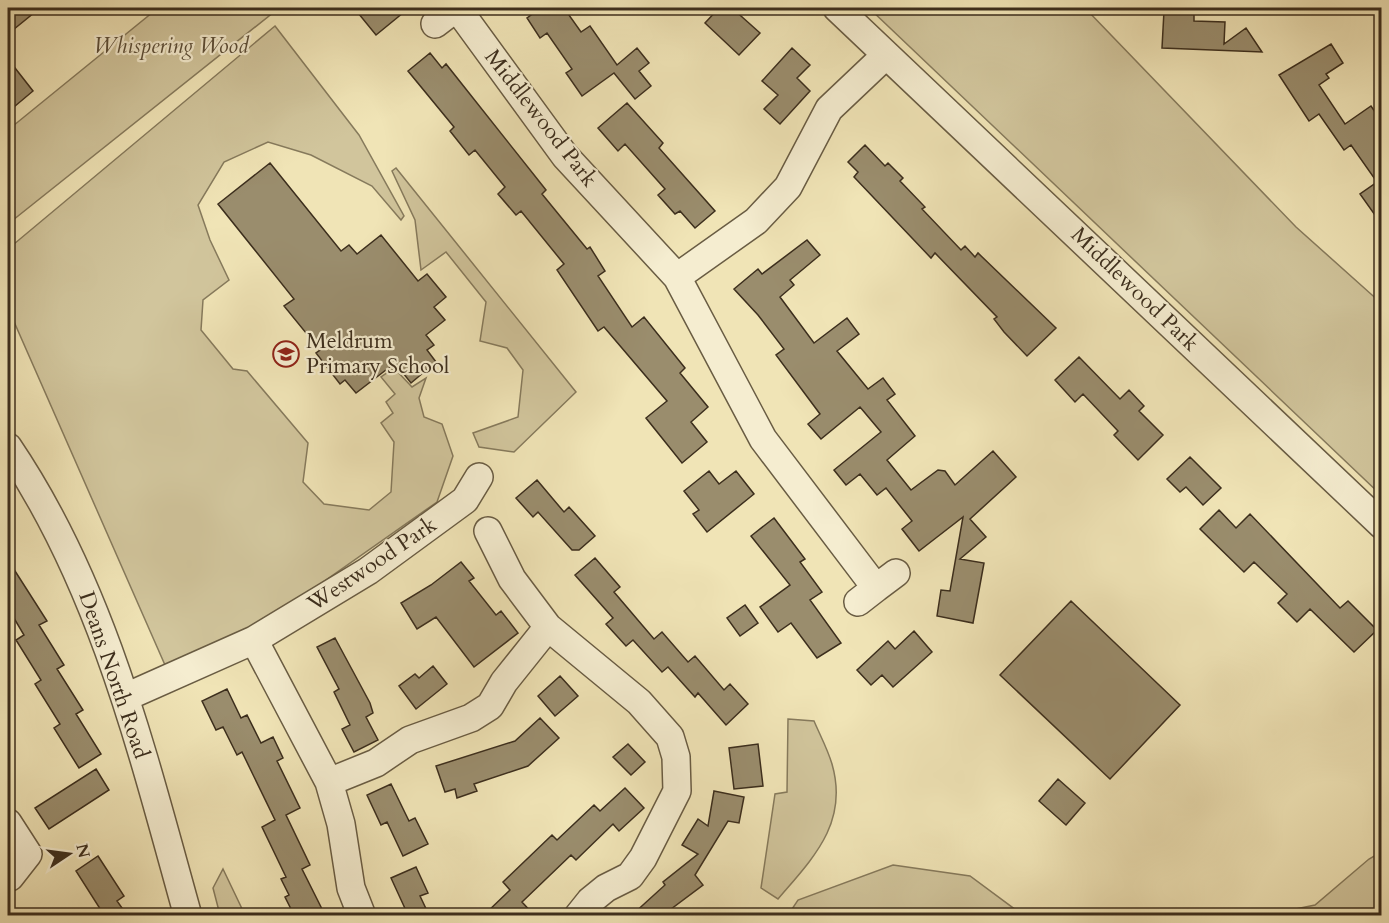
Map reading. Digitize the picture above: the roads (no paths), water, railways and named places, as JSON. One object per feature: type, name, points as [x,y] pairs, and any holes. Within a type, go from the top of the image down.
[{"type":"street","name":"Middlewood Park","points":[[435,24],[456,8],[565,156],[677,277],[763,439],[877,588]]},
{"type":"street","name":"Middlewood Park","points":[[837,8],[1382,525]]},
{"type":"street","points":[[677,277],[756,221],[788,187],[829,109],[886,55]]},
{"type":"street","name":"Deans North Road","points":[[8,447],[24,471],[81,580],[126,697],[188,915]]},
{"type":"street","name":"Westwood Park","points":[[126,697],[254,640],[368,571],[465,500],[478,477]]},
{"type":"street","points":[[488,531],[512,579],[548,627],[639,702],[670,737],[676,757],[677,791],[643,858],[630,876],[606,888],[578,915]]},
{"type":"street","points":[[329,782],[376,763],[410,740],[471,718],[490,706],[504,682],[548,627]]},
{"type":"street","points":[[254,640],[329,782],[341,824],[351,888],[362,915]]},
{"type":"street","points":[[8,823],[28,854],[10,877]]},
{"type":"place","name":"Meldrum Primary School","points":[[286,354]]},
{"type":"park label","name":"Whispering Wood","points":[[171,46]]}]
